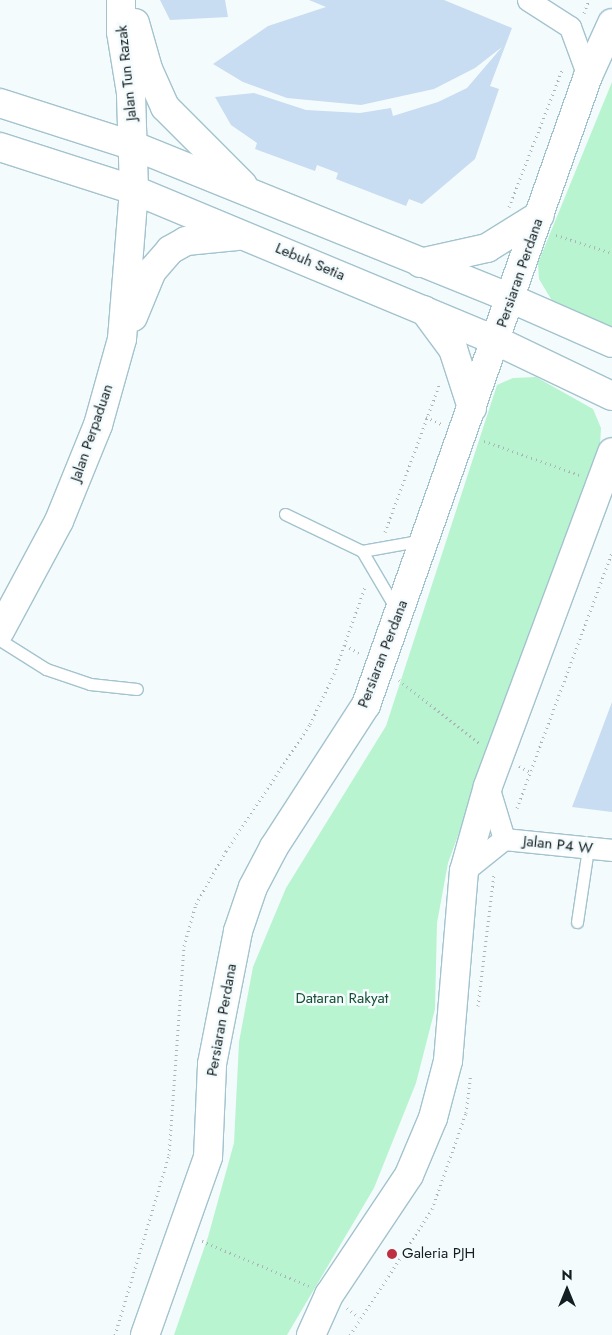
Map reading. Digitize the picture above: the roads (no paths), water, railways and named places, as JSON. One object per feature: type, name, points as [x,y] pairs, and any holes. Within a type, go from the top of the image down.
[{"type":"main road","name":"Jalan Tun Razak","points":[[121,0],[134,146],[134,190]]},
{"type":"main road","points":[[128,0],[148,69],[165,107],[251,193]]},
{"type":"main road","name":"Persiaran Perdana","points":[[145,1335],[208,1157],[212,1064],[238,931],[253,887],[274,847],[366,705],[512,299],[588,76],[612,23]]},
{"type":"main road","points":[[0,103],[134,146],[512,299],[612,343]]},
{"type":"main road","name":"Lebuh Setia","points":[[0,147],[134,190],[497,341],[612,396]]},
{"type":"main road","name":"Jalan Perpaduan","points":[[0,631],[59,521],[98,425],[122,339],[134,190]]},
{"type":"main road","points":[[420,263],[464,254],[495,242],[540,216]]},
{"type":"main road","points":[[122,339],[152,271],[170,250],[206,237],[246,236]]},
{"type":"main road","points":[[424,310],[453,349],[468,421]]},
{"type":"main road","points":[[311,1335],[329,1295],[409,1175],[433,1118],[449,1052],[464,871],[488,786],[606,480],[612,452]]},
{"type":"street","points":[[528,0],[570,26],[588,76]]},
{"type":"street","name":"Jalan P4 W","points":[[488,786],[504,839]]},
{"type":"street","name":"Jalan P4 W","points":[[464,871],[504,839],[612,850]]},
{"type":"lane","points":[[285,514],[362,551],[399,614]]},
{"type":"lane","points":[[362,551],[425,540]]},
{"type":"lane","points":[[0,640],[46,669],[90,684],[137,689]]},
{"type":"lane","points":[[577,922],[588,848]]},
{"type":"place","name":"Galeria PJH","points":[[392,1254]]},
{"type":"park label","name":"Dataran Rakyat","points":[[342,999]]}]
